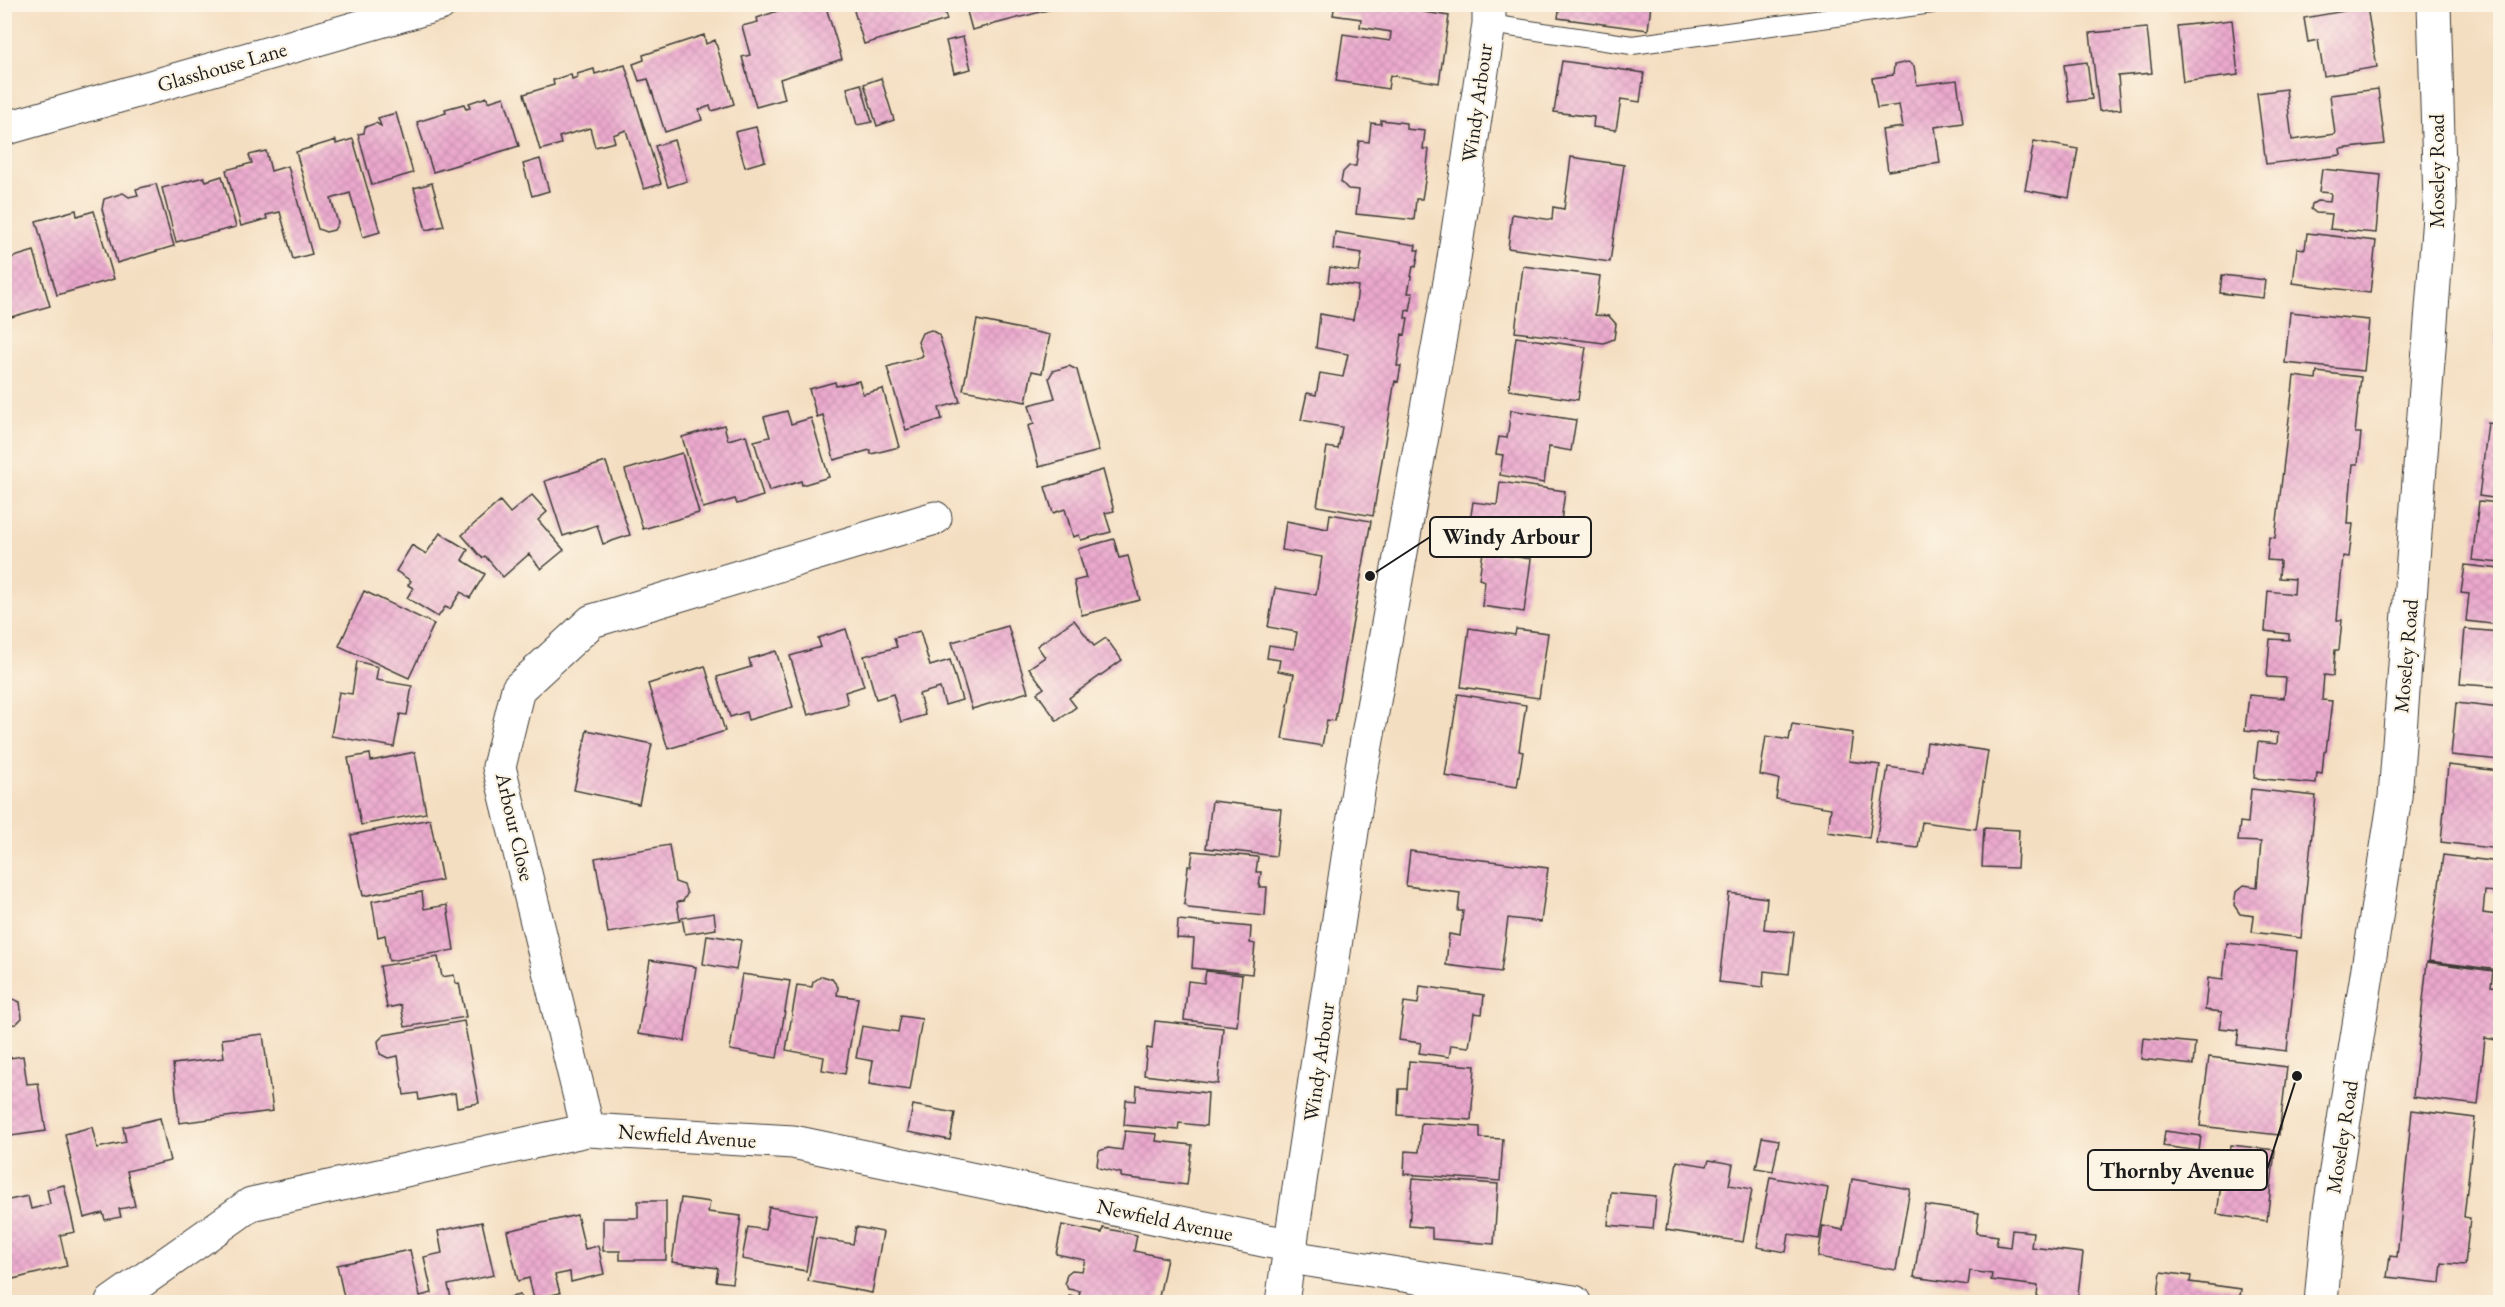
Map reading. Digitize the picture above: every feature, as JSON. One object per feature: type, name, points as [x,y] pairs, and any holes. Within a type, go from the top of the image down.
[{"type":"street","name":"Moseley Road","points":[[2321,1302],[2329,1215],[2395,797],[2440,203],[2434,4]]},
{"type":"street","name":"Glasshouse Lane","points":[[4,129],[425,7]]},
{"type":"street","name":"Windy Arbour","points":[[1282,1302],[1359,784],[1453,265],[1489,14]]},
{"type":"street","name":"Arbour Close","points":[[588,1130],[499,767],[518,689],[592,621],[935,518]]},
{"type":"street","name":"Newfield Avenue","points":[[112,1302],[251,1204],[588,1130],[793,1142],[1291,1252],[1574,1302]]},
{"type":"lane","points":[[1489,14],[1632,45],[1932,4]]},
{"type":"building","points":[[798,4],[825,4],[842,59],[780,79],[785,99],[756,107],[742,57],[750,55],[742,26],[758,22],[757,18]]},
{"type":"building","points":[[852,4],[942,4],[947,20],[864,44]]},
{"type":"building","points":[[965,4],[1067,4],[1067,5],[972,30]]},
{"type":"building","points":[[1335,4],[1377,4],[1412,10],[1413,4],[1425,4],[1423,12],[1449,16],[1439,83],[1390,75],[1388,89],[1336,81],[1343,34],[1390,41],[1391,32],[1360,27],[1361,19],[1333,15]]},
{"type":"building","points":[[1560,4],[1651,4],[1648,30],[1558,18]]},
{"type":"building","points":[[2367,7],[2377,67],[2324,76],[2318,40],[2308,42],[2304,18]]},
{"type":"building","points":[[2232,20],[2238,75],[2183,82],[2177,26]]},
{"type":"building","points":[[2147,28],[2152,73],[2118,76],[2121,109],[2099,111],[2090,33]]},
{"type":"building","points":[[704,35],[706,44],[715,40],[734,104],[712,111],[710,106],[699,110],[702,120],[665,132],[648,79],[639,81],[633,64],[644,60],[643,55]]},
{"type":"building","points":[[963,37],[971,69],[954,73],[946,41]]},
{"type":"building","points":[[1562,61],[1644,73],[1640,102],[1621,99],[1616,130],[1593,127],[1594,117],[1554,112]]},
{"type":"building","points":[[1908,62],[1914,66],[1917,85],[1957,80],[1963,123],[1935,127],[1940,163],[1888,171],[1882,130],[1903,127],[1899,105],[1877,108],[1872,78],[1893,75],[1894,65]]},
{"type":"building","points":[[2087,62],[2092,99],[2069,102],[2064,65]]},
{"type":"building","points":[[625,65],[661,184],[644,189],[626,130],[613,135],[615,142],[595,147],[590,128],[559,137],[561,144],[540,150],[524,94],[554,85],[553,80],[571,74],[572,79],[578,77],[577,74],[594,69],[595,74]]},
{"type":"building","points":[[881,78],[894,120],[877,126],[864,84]]},
{"type":"building","points":[[861,84],[872,122],[857,125],[847,88]]},
{"type":"building","points":[[2286,89],[2292,140],[2335,134],[2330,95],[2378,89],[2385,144],[2340,149],[2341,155],[2266,164],[2257,93]]},
{"type":"building","points":[[487,97],[488,102],[504,97],[519,146],[433,172],[417,122],[446,113],[445,109],[464,104],[466,109],[470,108],[469,103]]},
{"type":"building","points":[[396,113],[413,173],[372,185],[358,134],[364,133],[365,127],[376,123],[381,126],[378,118]]},
{"type":"building","points":[[1381,120],[1406,123],[1406,129],[1425,131],[1423,149],[1429,149],[1426,175],[1422,199],[1416,199],[1414,220],[1356,214],[1359,190],[1348,189],[1341,182],[1343,172],[1349,166],[1356,166],[1359,141],[1369,142],[1371,123],[1381,124]]},
{"type":"building","points":[[756,127],[765,161],[745,167],[735,132]]},
{"type":"building","points":[[353,139],[380,232],[363,237],[350,193],[331,199],[338,223],[334,230],[326,232],[318,229],[296,152],[336,140],[336,144]]},
{"type":"building","points":[[674,140],[687,181],[668,187],[655,146]]},
{"type":"building","points":[[2034,141],[2078,149],[2069,198],[2025,190]]},
{"type":"building","points":[[266,151],[271,171],[288,166],[312,254],[293,259],[280,212],[266,215],[267,219],[241,226],[226,170],[252,163],[249,155]]},
{"type":"building","points":[[1571,157],[1624,165],[1610,262],[1508,248],[1512,214],[1552,220],[1553,207],[1564,209]]},
{"type":"building","points":[[540,159],[549,191],[532,196],[523,164]]},
{"type":"building","points":[[2322,169],[2381,175],[2376,233],[2330,229],[2332,214],[2316,213],[2311,209],[2312,204],[2317,201],[2330,202],[2331,193],[2319,192]]},
{"type":"building","points":[[222,176],[236,227],[176,242],[162,188],[204,177],[206,181]]},
{"type":"building","points":[[432,183],[444,226],[426,230],[414,188]]},
{"type":"building","points":[[156,184],[174,246],[117,263],[102,209],[104,199],[123,193],[129,197],[138,195],[136,189]]},
{"type":"building","points":[[76,210],[77,216],[94,211],[114,279],[57,295],[36,221]]},
{"type":"building","points":[[1335,232],[1416,245],[1415,250],[1419,250],[1416,267],[1413,266],[1408,293],[1413,293],[1410,311],[1406,310],[1405,318],[1408,318],[1405,335],[1402,334],[1397,366],[1401,366],[1398,382],[1395,381],[1394,386],[1373,516],[1317,506],[1327,447],[1338,449],[1342,427],[1301,420],[1307,393],[1316,395],[1320,373],[1343,377],[1348,354],[1316,348],[1320,314],[1353,320],[1356,304],[1358,286],[1328,282],[1330,267],[1359,272],[1362,253],[1333,249]]},
{"type":"building","points":[[2307,233],[2376,241],[2370,293],[2293,283],[2297,248],[2305,249]]},
{"type":"building","points":[[34,251],[50,306],[4,319],[4,260]]},
{"type":"building","points":[[1523,266],[1600,276],[1595,315],[1609,316],[1616,324],[1614,339],[1604,343],[1515,332]]},
{"type":"building","points":[[2222,275],[2265,280],[2263,298],[2220,293]]},
{"type":"building","points":[[2290,312],[2369,320],[2364,371],[2285,363]]},
{"type":"building","points":[[2500,312],[2500,346],[2495,345]]},
{"type":"building","points":[[977,320],[1050,335],[1042,373],[1032,371],[1026,402],[963,390]]},
{"type":"building","points":[[931,330],[939,335],[960,402],[939,408],[942,419],[906,430],[887,367],[923,356],[918,342],[922,333]]},
{"type":"building","points":[[1516,337],[1586,347],[1578,400],[1509,390]]},
{"type":"building","points":[[1069,366],[1077,370],[1099,451],[1039,467],[1028,426],[1034,424],[1029,405],[1055,398],[1049,378],[1053,371]]},
{"type":"building","points":[[2317,372],[2361,377],[2355,433],[2361,433],[2358,464],[2353,464],[2348,524],[2353,524],[2349,557],[2343,556],[2337,620],[2342,620],[2339,650],[2335,650],[2333,676],[2324,675],[2322,700],[2332,701],[2322,774],[2317,773],[2316,784],[2254,778],[2258,742],[2277,744],[2278,733],[2245,730],[2249,695],[2284,698],[2286,678],[2267,677],[2270,639],[2289,640],[2289,634],[2265,631],[2268,591],[2294,594],[2295,579],[2279,578],[2280,561],[2267,560],[2269,537],[2275,538],[2294,376],[2316,379]]},
{"type":"building","points":[[859,381],[863,394],[883,389],[899,447],[871,454],[870,450],[834,460],[823,415],[817,417],[809,389],[835,382],[836,386]]},
{"type":"building","points":[[1511,410],[1576,420],[1571,451],[1549,447],[1544,483],[1500,475],[1503,455],[1496,454],[1499,437],[1507,438]]},
{"type":"building","points":[[787,411],[791,424],[811,418],[829,477],[802,485],[801,481],[769,491],[754,441],[770,437],[764,417]]},
{"type":"building","points":[[2488,423],[2500,425],[2500,499],[2479,496]]},
{"type":"building","points":[[724,425],[728,440],[746,435],[763,496],[737,504],[735,499],[703,508],[682,437]]},
{"type":"building","points":[[682,453],[699,513],[643,529],[625,470]]},
{"type":"building","points":[[606,462],[630,535],[603,544],[597,525],[563,536],[545,481]]},
{"type":"building","points":[[1103,470],[1114,511],[1105,513],[1111,532],[1081,540],[1079,535],[1073,537],[1065,509],[1053,513],[1045,487]]},
{"type":"building","points":[[1500,482],[1565,491],[1557,553],[1467,541],[1473,502],[1497,505]]},
{"type":"building","points":[[532,495],[547,512],[538,520],[564,550],[541,569],[529,554],[503,577],[462,535],[500,501],[510,513]]},
{"type":"building","points":[[2479,501],[2500,503],[2500,563],[2472,560]]},
{"type":"building","points":[[1330,514],[1371,521],[1335,721],[1327,720],[1322,746],[1282,739],[1294,674],[1278,671],[1280,660],[1267,658],[1269,645],[1294,649],[1297,632],[1268,627],[1275,588],[1316,595],[1322,557],[1282,550],[1286,521],[1328,529]]},
{"type":"building","points":[[440,533],[468,550],[462,560],[485,574],[470,598],[461,592],[450,609],[445,607],[438,617],[407,598],[413,588],[408,585],[411,581],[396,571],[412,545],[426,554]]},
{"type":"building","points":[[1114,539],[1119,558],[1128,556],[1140,600],[1082,615],[1074,581],[1086,578],[1078,549]]},
{"type":"building","points":[[1483,552],[1531,559],[1524,612],[1482,606],[1485,581],[1479,579]]},
{"type":"building","points":[[2465,565],[2500,569],[2500,625],[2466,621],[2469,594],[2461,593]]},
{"type":"building","points":[[364,591],[434,624],[409,678],[339,646]]},
{"type":"building","points":[[1074,620],[1094,646],[1106,638],[1122,660],[1069,698],[1076,707],[1057,721],[1037,693],[1044,688],[1029,668],[1045,657],[1037,646]]},
{"type":"building","points":[[1008,626],[1028,692],[972,709],[952,642]]},
{"type":"building","points":[[1469,628],[1515,635],[1516,629],[1548,633],[1539,698],[1461,687]]},
{"type":"building","points":[[846,629],[864,686],[845,692],[848,704],[808,715],[790,656],[821,647],[818,638]]},
{"type":"building","points":[[2465,629],[2500,632],[2500,687],[2460,684]]},
{"type":"building","points":[[920,631],[930,666],[950,660],[962,700],[945,705],[940,688],[919,694],[925,715],[901,722],[893,694],[876,699],[864,656],[897,647],[894,638]]},
{"type":"building","points":[[776,651],[793,707],[748,720],[746,712],[730,717],[717,677],[751,667],[749,659]]},
{"type":"building","points":[[357,661],[378,667],[376,680],[412,686],[407,715],[400,714],[394,747],[331,736],[339,692],[352,694]]},
{"type":"building","points":[[705,666],[725,731],[668,749],[648,684]]},
{"type":"building","points":[[1458,694],[1526,705],[1519,751],[1523,752],[1517,787],[1445,776]]},
{"type":"building","points":[[2456,703],[2500,708],[2500,760],[2451,755]]},
{"type":"building","points":[[1792,724],[1853,733],[1849,761],[1880,765],[1869,838],[1828,832],[1831,808],[1776,799],[1779,779],[1760,775],[1766,736],[1789,740]]},
{"type":"building","points":[[587,730],[652,744],[639,804],[574,790]]},
{"type":"building","points":[[1927,742],[1988,751],[1976,829],[1922,822],[1918,848],[1876,843],[1888,767],[1923,772]]},
{"type":"building","points":[[415,752],[426,813],[361,825],[348,758],[370,754],[371,761]]},
{"type":"building","points":[[2448,765],[2500,771],[2499,849],[2441,842]]},
{"type":"building","points":[[2251,789],[2316,796],[2301,938],[2252,932],[2254,916],[2240,914],[2234,905],[2236,892],[2244,885],[2257,887],[2261,842],[2238,841],[2240,822],[2248,823]]},
{"type":"building","points":[[1212,801],[1281,809],[1276,856],[1206,848]]},
{"type":"building","points":[[430,819],[442,880],[363,896],[351,835]]},
{"type":"building","points":[[1984,828],[2019,830],[2017,868],[1982,867]]},
{"type":"building","points":[[669,845],[675,882],[684,885],[687,894],[683,901],[677,902],[680,921],[608,933],[595,858]]},
{"type":"building","points":[[1193,851],[1258,857],[1256,872],[1261,872],[1259,887],[1267,887],[1265,916],[1189,908],[1184,904],[1188,866],[1191,866]]},
{"type":"building","points":[[1410,851],[1548,868],[1541,922],[1508,918],[1501,972],[1446,965],[1449,934],[1460,936],[1463,911],[1458,911],[1460,893],[1406,886]]},
{"type":"building","points":[[2443,855],[2499,862],[2496,892],[2485,891],[2483,913],[2497,915],[2495,933],[2500,933],[2499,970],[2429,961]]},
{"type":"building","points":[[422,892],[424,909],[447,905],[454,950],[389,961],[385,935],[378,937],[372,901]]},
{"type":"building","points":[[1729,893],[1767,898],[1764,929],[1794,932],[1789,974],[1764,971],[1763,987],[1719,982]]},
{"type":"building","points":[[714,913],[716,929],[685,934],[682,918]]},
{"type":"building","points":[[1178,920],[1251,927],[1250,943],[1255,944],[1252,974],[1192,968],[1194,939],[1177,938]]},
{"type":"building","points":[[707,935],[741,940],[736,970],[703,964]]},
{"type":"building","points":[[2227,943],[2297,951],[2287,1051],[2237,1045],[2239,1030],[2219,1028],[2222,1012],[2205,1010],[2208,978],[2223,980]]},
{"type":"building","points":[[438,957],[442,977],[454,975],[456,984],[459,983],[466,1017],[405,1027],[401,1005],[387,1008],[380,966]]},
{"type":"building","points":[[650,960],[696,967],[685,1041],[638,1034]]},
{"type":"building","points":[[2427,962],[2493,971],[2491,986],[2500,987],[2497,1040],[2485,1038],[2478,1105],[2413,1097]]},
{"type":"building","points":[[1206,971],[1242,975],[1237,1026],[1184,1020],[1188,981],[1204,983]]},
{"type":"building","points":[[742,974],[790,981],[777,1058],[730,1050]]},
{"type":"building","points":[[822,976],[832,979],[838,987],[837,995],[858,998],[845,1074],[822,1070],[824,1057],[786,1050],[797,985],[812,987],[813,982]]},
{"type":"building","points":[[1420,986],[1484,995],[1482,1014],[1474,1013],[1469,1047],[1451,1045],[1449,1057],[1419,1053],[1421,1043],[1399,1040],[1404,1002],[1418,1004]]},
{"type":"building","points":[[13,999],[20,1002],[22,1018],[16,1024],[4,1025],[4,1000]]},
{"type":"building","points":[[901,1016],[922,1019],[910,1090],[869,1084],[873,1061],[856,1058],[862,1026],[898,1032]]},
{"type":"building","points":[[464,1021],[479,1103],[457,1107],[455,1093],[419,1100],[418,1093],[404,1095],[398,1056],[388,1058],[380,1054],[378,1041],[384,1035]]},
{"type":"building","points":[[1155,1021],[1223,1028],[1218,1084],[1144,1075],[1147,1048],[1152,1049]]},
{"type":"building","points":[[4,1032],[10,1058],[23,1056],[27,1084],[38,1083],[46,1131],[4,1137]]},
{"type":"building","points":[[263,1034],[273,1111],[179,1123],[173,1064],[224,1058],[222,1039]]},
{"type":"building","points":[[2143,1038],[2195,1043],[2193,1065],[2141,1059]]},
{"type":"building","points":[[2209,1057],[2287,1067],[2279,1135],[2200,1126]]},
{"type":"building","points":[[1409,1061],[1475,1066],[1471,1120],[1398,1115],[1399,1089],[1407,1089]]},
{"type":"building","points":[[1137,1086],[1208,1093],[1206,1126],[1179,1123],[1178,1130],[1124,1125],[1126,1100],[1136,1101]]},
{"type":"building","points":[[913,1105],[955,1113],[950,1140],[908,1132]]},
{"type":"building","points":[[2412,1110],[2475,1118],[2464,1217],[2470,1218],[2465,1265],[2442,1263],[2440,1283],[2387,1277],[2390,1256],[2397,1257]]},
{"type":"building","points":[[160,1118],[170,1161],[127,1171],[135,1206],[119,1209],[121,1217],[105,1220],[103,1213],[84,1218],[65,1134],[92,1127],[97,1148],[126,1142],[123,1127]]},
{"type":"building","points":[[1421,1123],[1480,1127],[1480,1138],[1503,1139],[1500,1181],[1404,1174],[1405,1151],[1419,1152]]},
{"type":"building","points":[[1125,1131],[1157,1134],[1156,1141],[1192,1145],[1187,1185],[1121,1177],[1121,1173],[1099,1168],[1097,1165],[1099,1151],[1108,1148],[1122,1150]]},
{"type":"building","points":[[2165,1131],[2201,1136],[2199,1151],[2163,1146]]},
{"type":"building","points":[[1762,1137],[1779,1140],[1773,1171],[1756,1168]]},
{"type":"building","points":[[2231,1145],[2275,1150],[2267,1221],[2217,1214],[2222,1177],[2205,1176],[2207,1162],[2228,1164]]},
{"type":"building","points":[[1709,1160],[1733,1164],[1729,1185],[1752,1189],[1743,1242],[1666,1230],[1677,1161],[1707,1166]]},
{"type":"building","points":[[1770,1177],[1828,1188],[1819,1239],[1789,1234],[1786,1252],[1757,1247]]},
{"type":"building","points":[[1413,1178],[1498,1184],[1494,1244],[1432,1239],[1432,1228],[1409,1226]]},
{"type":"building","points":[[1852,1179],[1910,1189],[1896,1270],[1818,1257],[1823,1226],[1843,1230]]},
{"type":"building","points":[[64,1185],[75,1232],[60,1235],[67,1266],[13,1279],[4,1241],[4,1201],[28,1196],[31,1209],[50,1204],[47,1189]]},
{"type":"building","points":[[1611,1192],[1656,1196],[1653,1229],[1608,1225]]},
{"type":"building","points":[[681,1198],[710,1202],[708,1212],[741,1216],[732,1283],[716,1281],[718,1268],[672,1262]]},
{"type":"building","points":[[638,1201],[666,1201],[666,1260],[620,1260],[620,1251],[603,1251],[603,1218],[638,1218]]},
{"type":"building","points":[[1925,1205],[1979,1213],[1976,1233],[1998,1236],[1996,1245],[2010,1247],[2012,1230],[2033,1232],[2031,1247],[2083,1253],[2077,1302],[2037,1297],[2038,1286],[1991,1280],[1992,1274],[1970,1271],[1968,1285],[1914,1277]]},
{"type":"building","points":[[769,1207],[816,1215],[806,1271],[742,1259],[748,1227],[765,1230]]},
{"type":"building","points":[[577,1215],[585,1249],[598,1246],[604,1274],[571,1282],[570,1272],[555,1275],[560,1293],[534,1299],[529,1278],[518,1281],[507,1231]]},
{"type":"building","points":[[482,1222],[494,1275],[448,1285],[452,1302],[345,1302],[337,1265],[410,1250],[420,1296],[432,1293],[424,1257],[442,1253],[438,1231]]},
{"type":"building","points":[[1062,1225],[1102,1233],[1103,1228],[1137,1235],[1134,1251],[1167,1258],[1158,1302],[1113,1302],[1079,1296],[1080,1291],[1068,1289],[1065,1282],[1067,1274],[1072,1270],[1082,1271],[1085,1260],[1056,1254]]},
{"type":"building","points":[[856,1227],[883,1232],[872,1293],[808,1281],[816,1238],[853,1244]]},
{"type":"building","points":[[2161,1272],[2191,1276],[2190,1282],[2241,1289],[2239,1302],[2157,1302]]},
{"type":"building","points":[[520,1295],[522,1302],[503,1302],[502,1299]]},
{"type":"building","points":[[1069,1296],[1100,1301],[1100,1302],[1067,1302]]},
{"type":"place","name":"Windy Arbour","points":[[1370,576]]},
{"type":"place","name":"Thornby Avenue","points":[[2297,1076]]}]
